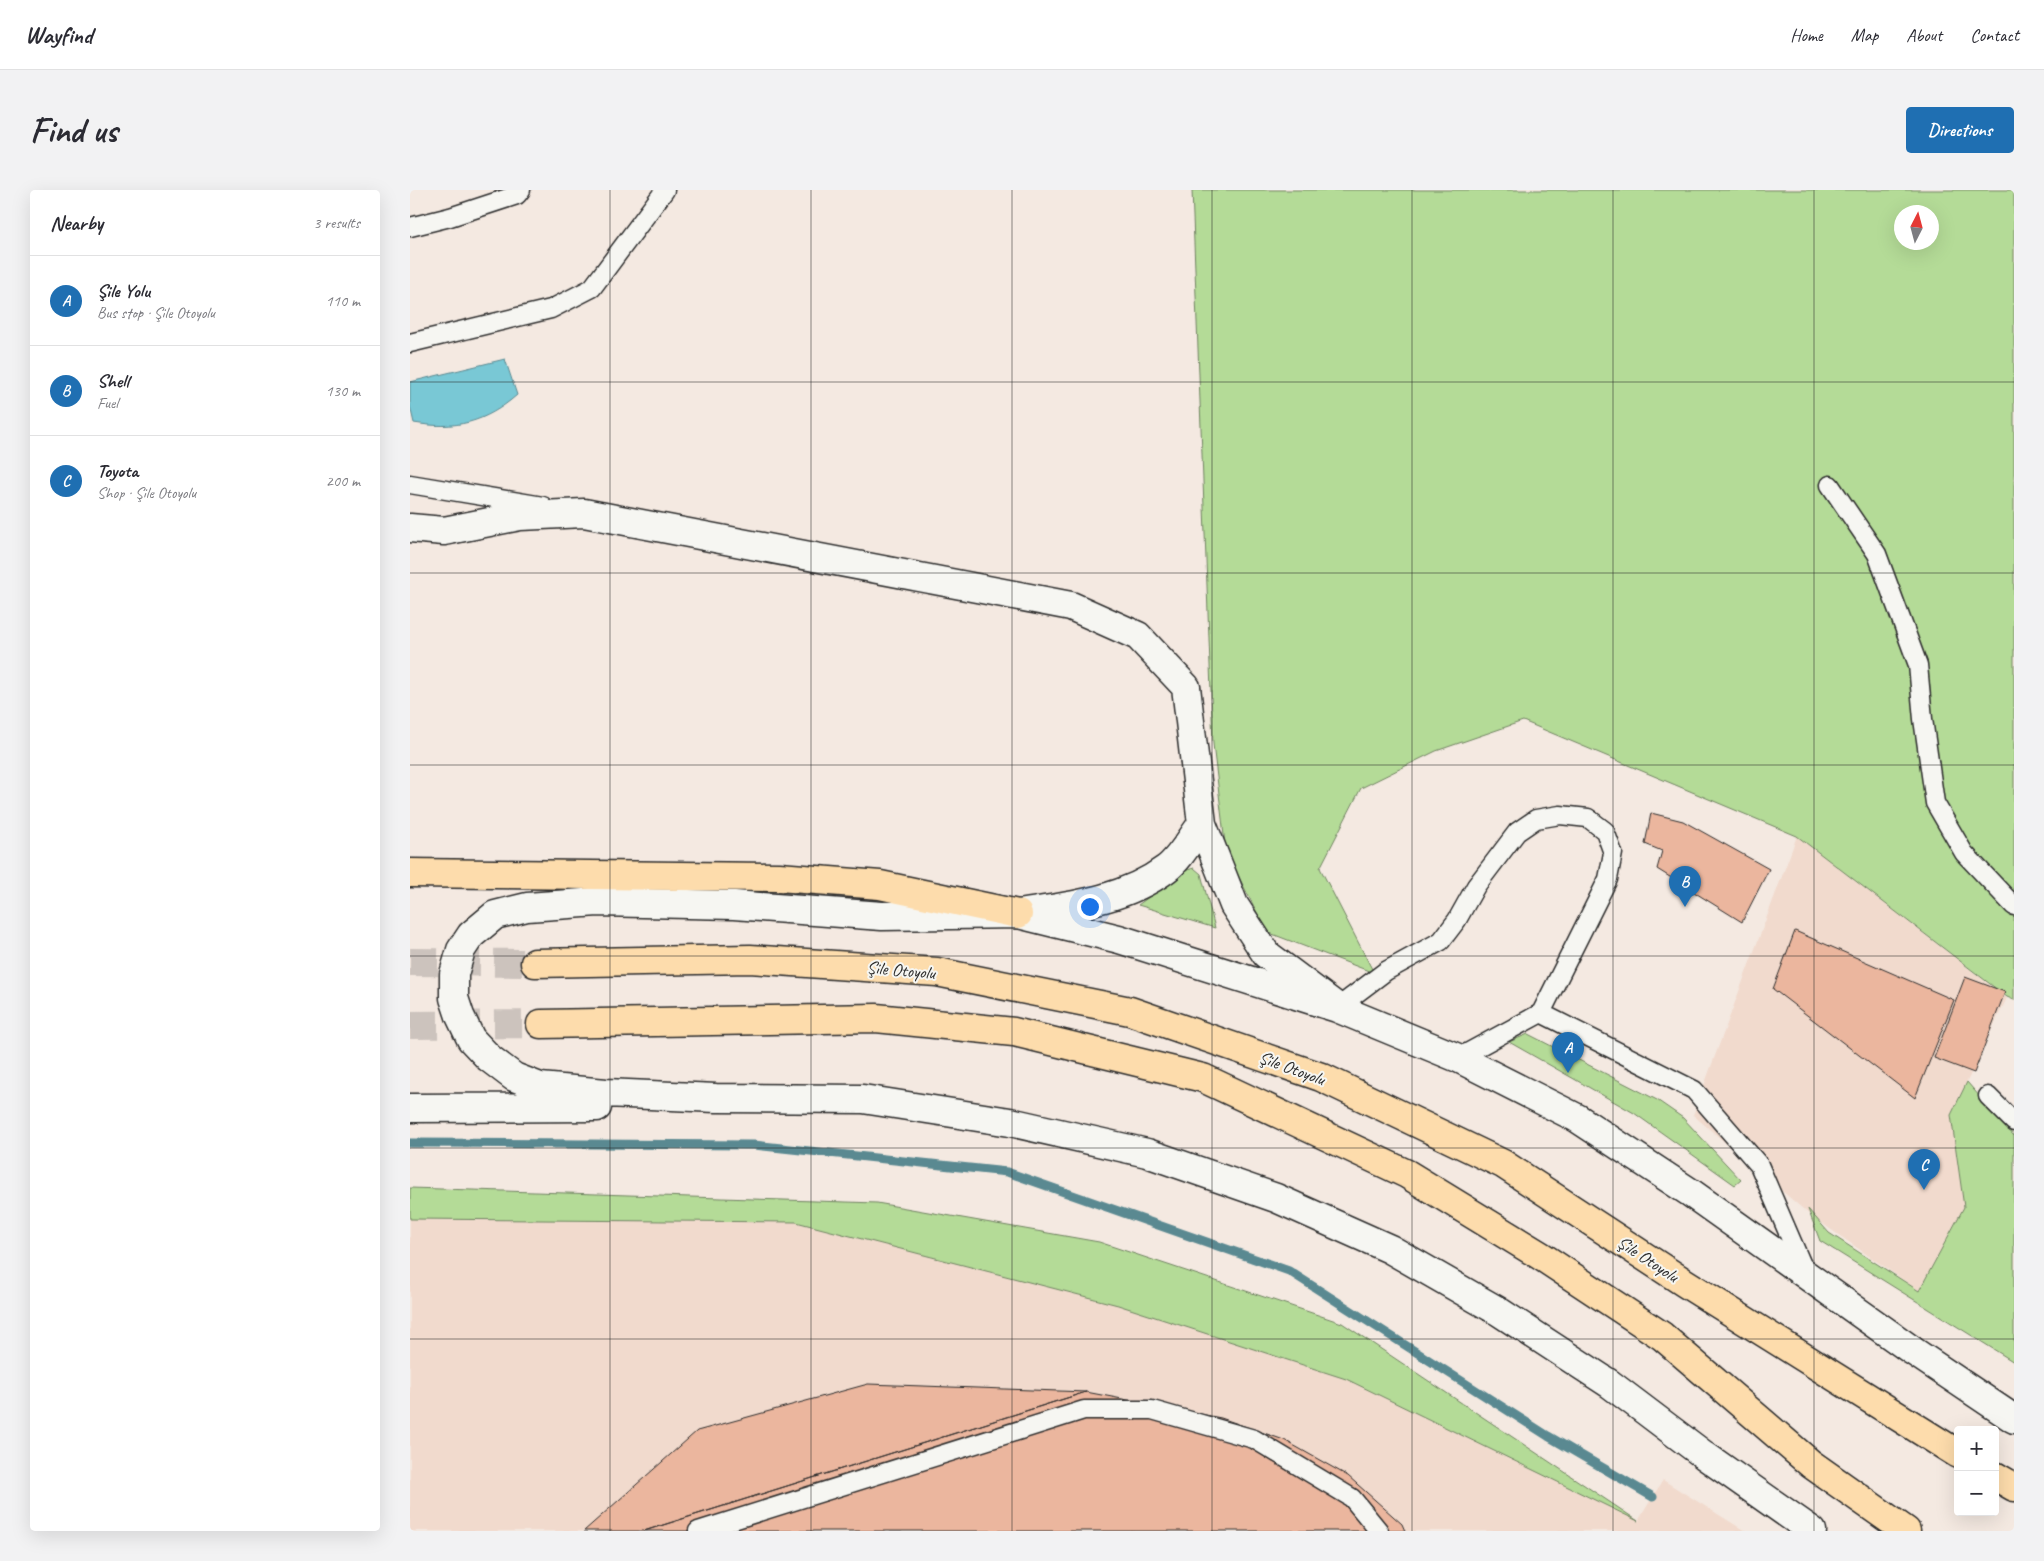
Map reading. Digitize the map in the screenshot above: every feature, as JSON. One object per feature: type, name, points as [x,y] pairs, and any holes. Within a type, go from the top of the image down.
[{"type":"highway","points":[[410,873],[778,877],[880,885],[1018,914]]},
{"type":"highway","name":"Şile Otoyolu","points":[[535,963],[750,959],[937,972],[1130,1012],[1312,1074],[1503,1164],[1701,1293],[1954,1451]]},
{"type":"highway","points":[[541,1024],[876,1018],[1014,1032],[1204,1078],[1407,1174],[1541,1256],[1662,1336],[1811,1464],[1906,1531]]},
{"type":"highway","points":[[1999,1478],[2014,1487]]},
{"type":"main road","points":[[410,528],[444,531],[520,516],[584,512],[1071,606],[1138,636],[1186,686],[1202,824],[1234,905],[1266,954],[1337,1008]]},
{"type":"main road","points":[[1202,824],[1168,868],[1130,891],[1081,904],[1018,914],[882,916],[724,905],[598,902],[527,907],[495,915],[471,935],[462,950],[454,974],[454,998],[471,1039],[489,1058],[514,1077],[540,1086],[575,1090],[716,1098],[863,1099],[1010,1122],[1147,1153],[1276,1198],[1390,1249],[1498,1311],[1610,1384],[1704,1455],[1812,1531]]},
{"type":"main road","points":[[1018,914],[1118,938],[1337,1008],[1458,1058],[1577,1118],[1690,1194],[2014,1419]]},
{"type":"main road","points":[[410,1108],[604,1107],[716,1098]]},
{"type":"lane","points":[[410,227],[450,217],[508,198],[517,195],[521,190]]},
{"type":"lane","points":[[410,343],[551,309],[592,288],[664,190]]},
{"type":"lane","points":[[410,484],[584,512]]},
{"type":"lane","points":[[1830,485],[1877,554],[1918,665],[1923,718],[1935,803],[1964,852],[2014,906]]},
{"type":"lane","points":[[1337,1008],[1386,971],[1441,941],[1457,920],[1476,886],[1517,832],[1536,819],[1560,816],[1588,818],[1605,831],[1613,853],[1608,879],[1541,1013],[1458,1058]]},
{"type":"lane","points":[[1541,1013],[1694,1090],[1759,1165],[1807,1277]]},
{"type":"lane","points":[[1988,1096],[2014,1122]]},
{"type":"lane","points":[[698,1531],[1084,1410],[1152,1410],[1254,1439],[1352,1498],[1379,1531]]},
{"type":"shaded area","points":[[1797,836],[2007,998],[1951,1115],[1964,1207],[1919,1291],[1810,1215],[1693,1115]]},
{"type":"shaded area","points":[[410,1219],[796,1222],[1118,1305],[1346,1379],[1638,1521],[1663,1480],[1745,1531],[410,1531]]},
{"type":"green space","points":[[1192,190],[2014,190],[2014,1000],[2007,997],[1797,836],[1523,721],[1436,751],[1361,788],[1320,868],[1374,973],[1267,932],[1226,852],[1213,744]]},
{"type":"green space","points":[[1194,868],[1201,874],[1215,928],[1138,905],[1184,871]]},
{"type":"green space","points":[[1528,1034],[1657,1100],[1683,1118],[1741,1180],[1735,1185],[1634,1113],[1509,1042]]},
{"type":"green space","points":[[1967,1082],[2014,1136],[2014,1362],[1820,1241],[1808,1209],[1829,1233],[1919,1291],[1964,1207],[1951,1115]]},
{"type":"green space","points":[[410,1188],[877,1203],[1099,1242],[1342,1323],[1638,1521],[1346,1379],[1118,1305],[796,1222],[410,1219]]},
{"type":"water","points":[[505,359],[517,395],[505,405],[481,418],[456,425],[443,426],[414,423],[410,406],[410,382]]},
{"type":"building","points":[[1651,813],[1683,821],[1769,869],[1742,922],[1657,869],[1662,851],[1645,844]]},
{"type":"building","points":[[1795,931],[1954,1000],[1915,1098],[1773,989]]},
{"type":"building","points":[[1965,977],[2005,992],[1974,1073],[1934,1058]]},
{"type":"building","points":[[868,1384],[1086,1392],[644,1531],[584,1531],[697,1431]]},
{"type":"building","points":[[1086,1392],[1221,1418],[1284,1440],[1348,1476],[1402,1524],[1405,1531],[644,1531]]},
{"type":"waterway","points":[[410,1143],[754,1145],[1007,1172],[1289,1271],[1548,1436],[1653,1497]]},
{"type":"tunnel","points":[[410,962],[535,963]]},
{"type":"tunnel","points":[[410,1025],[541,1024]]},
{"type":"place","name":"Shell","points":[[1685,907]]},
{"type":"place","name":"Şile Yolu","points":[[1568,1073]]},
{"type":"place","name":"Toyota","points":[[1924,1190]]}]
